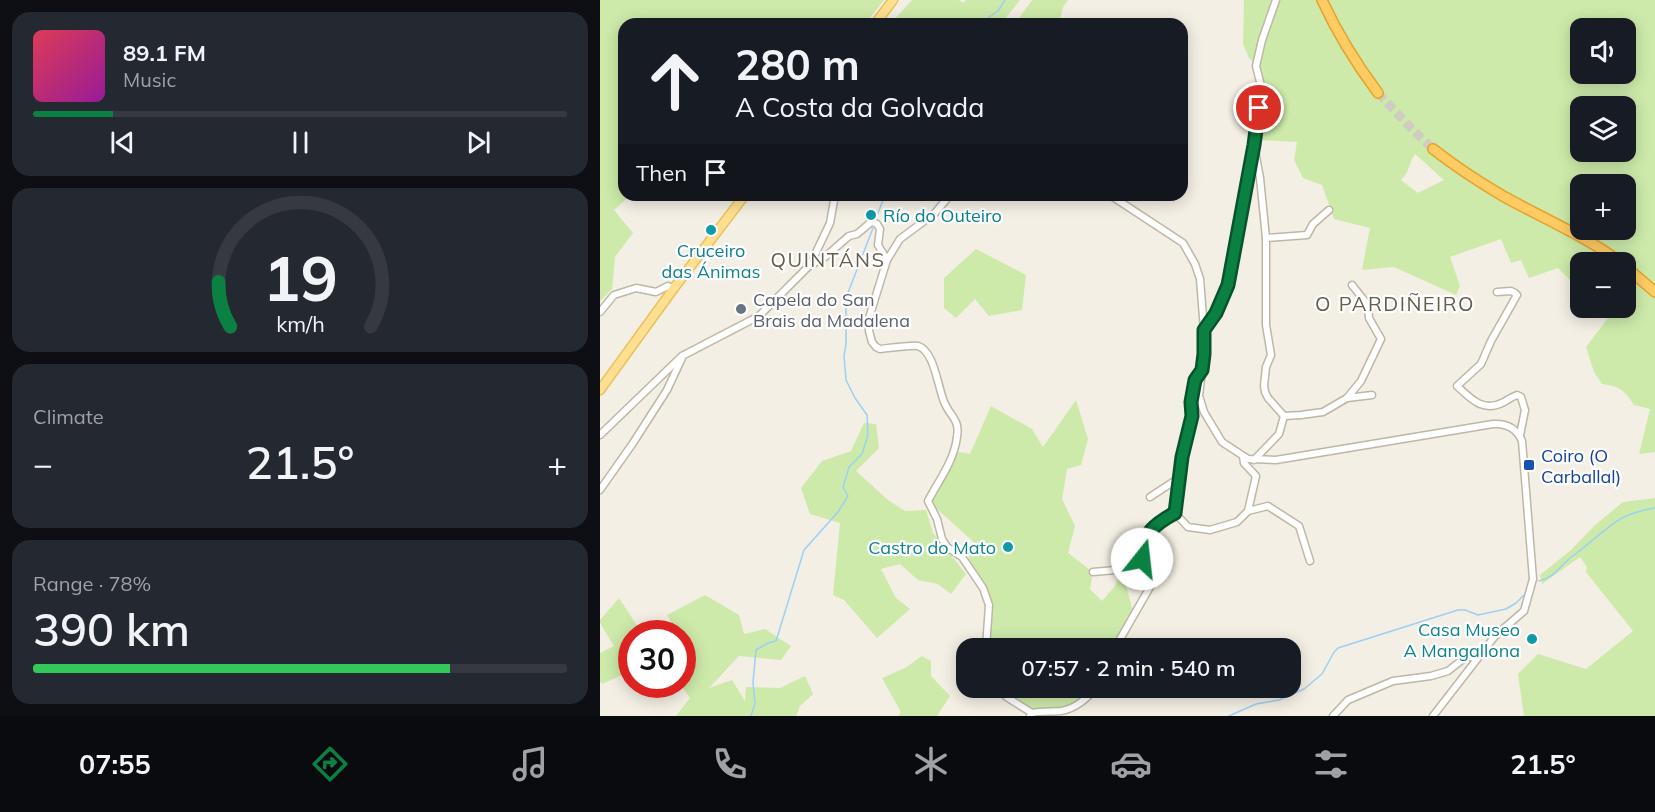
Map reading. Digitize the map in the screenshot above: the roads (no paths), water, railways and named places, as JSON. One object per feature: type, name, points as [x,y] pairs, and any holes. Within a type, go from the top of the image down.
[{"type":"highway","points":[[1322,0],[1337,32],[1378,93]]},
{"type":"highway","points":[[1433,149],[1504,196],[1605,252]]},
{"type":"highway","points":[[1636,276],[1655,292]]},
{"type":"main road","points":[[880,18],[893,0]]},
{"type":"main road","points":[[600,390],[674,288],[741,201]]},
{"type":"street","points":[[1204,330],[1216,313],[1228,285],[1262,90],[1256,66],[1276,0]]},
{"type":"street","points":[[1254,145],[1266,238],[1266,325],[1271,356],[1266,367],[1264,386],[1268,398],[1284,416]]},
{"type":"street","points":[[810,265],[830,223],[834,201]]},
{"type":"street","points":[[945,201],[935,213],[900,239],[887,260],[869,318],[869,331],[872,342],[880,349],[917,346],[926,351],[937,376],[945,404],[957,421],[958,436],[953,454],[928,501],[942,539],[947,547],[962,557],[985,594],[989,605],[987,638]]},
{"type":"street","points":[[1119,201],[1183,243],[1195,264],[1200,279],[1204,330],[1204,354],[1199,396],[1204,412],[1222,442],[1248,459],[1276,460],[1493,424],[1505,424],[1520,435]]},
{"type":"street","points":[[1266,238],[1307,236],[1313,224],[1329,210]]},
{"type":"street","points":[[600,435],[682,356],[759,316],[810,265],[825,257],[849,236],[857,234],[870,223],[877,224],[880,229],[878,245],[887,260]]},
{"type":"street","points":[[1284,416],[1323,412],[1347,398],[1361,381],[1381,339],[1369,318],[1368,305],[1352,285]]},
{"type":"street","points":[[600,312],[614,295],[636,288],[656,292],[668,286],[674,288]]},
{"type":"street","points":[[1433,716],[1495,636],[1524,611],[1533,579],[1520,435],[1525,410],[1521,397],[1517,395],[1497,405],[1483,407],[1457,386],[1481,364],[1517,295],[1511,291],[1497,292]]},
{"type":"street","points":[[600,490],[667,390],[682,356]]},
{"type":"street","points":[[1175,513],[1182,457],[1192,416],[1191,402],[1195,380],[1202,370]]},
{"type":"street","points":[[1347,398],[1372,395]]},
{"type":"street","points":[[1254,460],[1279,434],[1284,416]]},
{"type":"street","points":[[1243,456],[1244,463],[1256,476],[1248,511]]},
{"type":"street","points":[[1149,497],[1179,478]]},
{"type":"street","points":[[1175,513],[1188,526],[1210,530],[1237,522],[1248,511],[1268,506],[1299,526],[1310,561]]},
{"type":"street","points":[[1093,572],[1127,569],[1135,564],[1146,536],[1154,526],[1175,513]]},
{"type":"street","points":[[1121,638],[1154,580],[1142,559],[1141,551]]},
{"type":"street","points":[[1333,716],[1348,700],[1393,681],[1431,676],[1448,671],[1467,656],[1477,659]]},
{"type":"street","points":[[1008,698],[1031,714],[1062,711],[1078,705],[1085,698]]},
{"type":"waterway","points":[[988,18],[998,11],[1005,0]]},
{"type":"waterway","points":[[876,218],[883,201]]},
{"type":"waterway","points":[[751,716],[755,704],[753,682],[756,650],[776,641],[804,550],[838,512],[848,496],[843,487],[849,467],[862,454],[868,435],[867,415],[846,380],[844,356],[846,298],[873,228]]},
{"type":"waterway","points":[[1539,581],[1552,575],[1623,517],[1655,508]]},
{"type":"waterway","points":[[1229,716],[1256,704],[1279,700],[1304,689],[1322,674],[1338,648],[1458,610],[1478,615],[1506,609],[1525,594]]},
{"type":"tunnel","points":[[1378,93],[1433,149]]},
{"type":"place","name":"Río do Outeiro","points":[[871,215]]},
{"type":"place","name":"Cruceiro das Ánimas","points":[[711,230]]},
{"type":"place","name":"Capela do San Brais da Madalena","points":[[741,309]]},
{"type":"place","name":"Coiro (O Carballal)","points":[[1529,465]]},
{"type":"place","name":"Castro do Mato","points":[[1008,547]]},
{"type":"place","name":"Casa Museo A Mangallona","points":[[1532,639]]},
{"type":"district","name":"QUINTÁNS","points":[[828,259]]},
{"type":"district","name":"O PARDIÑEIRO","points":[[1395,303]]}]
